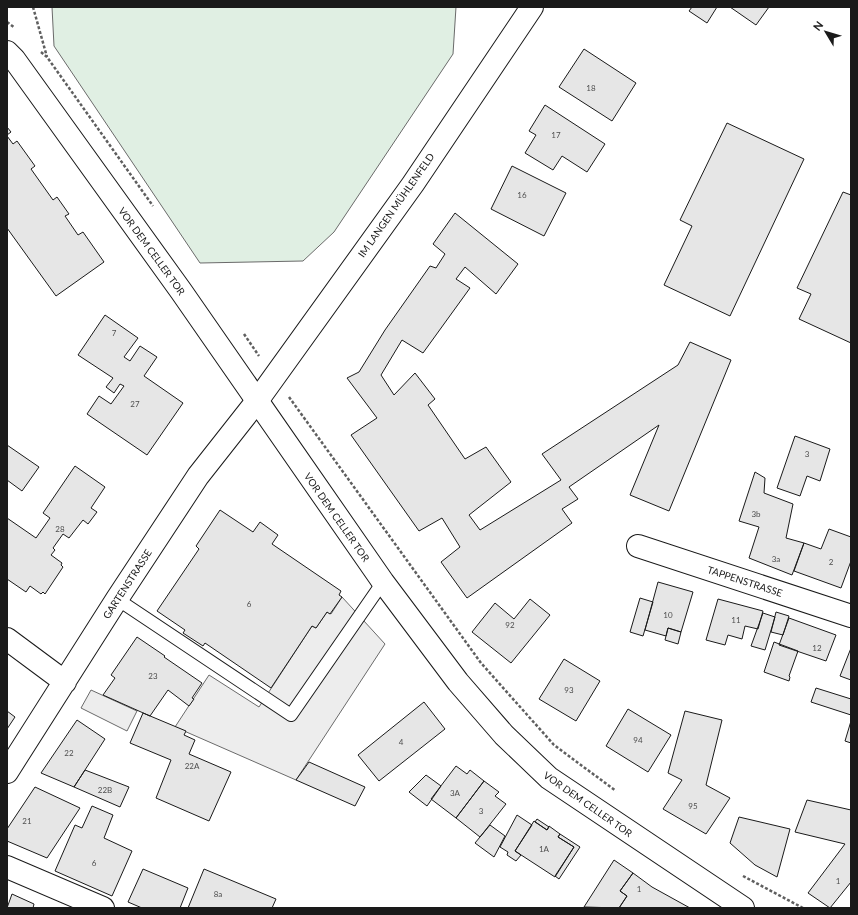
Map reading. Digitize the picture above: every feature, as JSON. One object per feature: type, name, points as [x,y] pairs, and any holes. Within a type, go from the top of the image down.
[{"type":"street","name":"IM LANGEN MÜHLENFELD","points":[[257,401],[413,184],[532,7]]},
{"type":"street","name":"VOR DEM CELLER TOR","points":[[7,52],[14,59],[176,284],[383,582],[458,682],[504,735],[549,778],[743,908]]},
{"type":"street","name":"GARTENSTRASSE","points":[[7,772],[117,599],[198,476],[257,401]]},
{"type":"street","name":"TAPPENSTRASSE","points":[[638,546],[851,616]]},
{"type":"street","points":[[7,639],[65,682]]},
{"type":"street","points":[[7,867],[103,908]]},
{"type":"lane","points":[[117,599],[291,715],[383,582]]},
{"type":"path","points":[[33,7],[48,57]]},
{"type":"path","points":[[274,376],[482,663],[554,745],[618,792]]},
{"type":"path","points":[[742,876],[803,908]]},
{"type":"green space","points":[[52,7],[456,7],[453,54],[334,232],[303,261],[200,263],[54,46]]},
{"type":"shaded area","points":[[342,597],[385,644],[296,780],[175,727],[209,675],[259,707],[312,626],[316,628],[327,612],[331,614]]},
{"type":"shaded area","points":[[91,690],[137,711],[127,731],[81,708]]},
{"type":"building","points":[[692,7],[717,7],[707,23],[689,11]]},
{"type":"building","points":[[730,7],[769,7],[756,25]]},
{"type":"building","points":[[584,49],[636,83],[612,121],[559,87]]},
{"type":"building","points":[[545,105],[605,144],[587,172],[562,156],[553,170],[525,153],[536,135],[529,131]]},
{"type":"building","points":[[727,123],[804,159],[730,316],[664,285],[692,226],[680,220]]},
{"type":"building","points":[[7,127],[11,132],[7,135]]},
{"type":"building","points":[[7,136],[13,144],[17,141],[35,166],[31,169],[53,200],[57,197],[69,214],[65,216],[78,235],[83,232],[104,262],[56,296],[7,228]]},
{"type":"building","points":[[512,166],[566,193],[544,236],[491,209]]},
{"type":"building","points":[[843,192],[851,195],[851,343],[799,319],[811,294],[797,288]]},
{"type":"building","points":[[455,213],[518,264],[496,294],[465,267],[456,279],[470,288],[423,353],[402,340],[381,375],[394,395],[415,373],[435,399],[428,405],[465,459],[486,447],[511,482],[469,515],[480,530],[561,480],[542,454],[678,365],[690,342],[731,360],[669,511],[630,495],[659,425],[569,487],[578,499],[562,509],[572,523],[467,598],[441,562],[460,547],[442,518],[419,531],[351,435],[377,418],[347,378],[359,372],[385,330],[430,266],[436,268],[445,254],[433,244]]},
{"type":"building","points":[[105,315],[138,338],[124,357],[130,361],[140,346],[157,357],[144,376],[183,403],[147,455],[87,414],[99,396],[111,404],[124,386],[120,384],[114,393],[106,387],[113,378],[78,355]]},
{"type":"building","points":[[795,436],[830,449],[820,481],[807,476],[800,496],[777,488]]},
{"type":"building","points":[[7,445],[39,467],[22,491],[7,480]]},
{"type":"building","points":[[75,466],[105,487],[91,508],[97,512],[88,524],[83,520],[69,538],[63,534],[53,548],[55,550],[51,555],[62,563],[61,565],[63,567],[45,594],[43,592],[41,594],[30,586],[26,592],[7,579],[7,518],[36,538],[50,518],[43,513]]},
{"type":"building","points":[[755,472],[765,478],[764,493],[793,504],[786,538],[804,543],[792,575],[749,558],[759,527],[739,521]]},
{"type":"building","points":[[220,510],[253,532],[260,522],[278,535],[272,544],[341,591],[339,595],[342,597],[330,614],[327,612],[316,628],[312,626],[271,688],[205,643],[203,646],[183,633],[185,630],[157,611],[199,549],[196,546]]},
{"type":"building","points":[[829,529],[851,537],[851,561],[841,588],[794,571],[804,543],[821,549]]},
{"type":"building","points":[[658,582],[693,592],[681,632],[668,628],[666,636],[645,630]]},
{"type":"building","points":[[640,598],[653,602],[643,636],[630,632]]},
{"type":"building","points":[[530,599],[550,615],[511,663],[472,632],[495,603],[514,619]]},
{"type":"building","points":[[718,599],[763,611],[758,629],[745,626],[742,639],[728,635],[725,645],[706,640]]},
{"type":"building","points":[[776,612],[789,616],[783,635],[771,632]]},
{"type":"building","points":[[763,613],[775,617],[765,650],[751,646]]},
{"type":"building","points":[[789,618],[836,635],[826,661],[779,645]]},
{"type":"building","points":[[668,628],[681,632],[678,644],[665,640]]},
{"type":"building","points":[[137,637],[202,683],[192,698],[194,699],[189,706],[168,690],[150,716],[103,695],[115,678],[111,675]]},
{"type":"building","points":[[774,642],[798,651],[789,676],[789,681],[764,672]]},
{"type":"building","points":[[851,648],[851,680],[840,676]]},
{"type":"building","points":[[564,659],[600,681],[576,721],[539,699]]},
{"type":"building","points":[[816,688],[851,699],[851,715],[811,702]]},
{"type":"building","points":[[424,702],[445,729],[379,781],[358,755]]},
{"type":"building","points":[[628,709],[671,735],[648,772],[606,746]]},
{"type":"building","points":[[7,711],[15,717],[7,729]]},
{"type":"building","points":[[685,711],[722,720],[706,785],[730,798],[706,834],[663,809],[682,780],[668,773]]},
{"type":"building","points":[[143,713],[186,731],[184,735],[195,740],[189,754],[231,772],[209,821],[156,798],[171,760],[130,743]]},
{"type":"building","points":[[77,720],[105,739],[74,787],[41,773]]},
{"type":"building","points":[[851,721],[851,743],[845,741]]},
{"type":"building","points":[[309,762],[365,787],[355,806],[296,780]]},
{"type":"building","points":[[456,766],[467,774],[470,770],[484,781],[456,818],[431,799]]},
{"type":"building","points":[[85,770],[129,787],[120,807],[74,787]]},
{"type":"building","points":[[426,775],[441,786],[427,806],[409,792]]},
{"type":"building","points":[[484,781],[499,792],[495,796],[506,804],[480,837],[456,818]]},
{"type":"building","points":[[35,787],[80,808],[47,858],[7,841],[7,829]]},
{"type":"building","points":[[807,800],[851,810],[851,882],[830,908],[808,893],[845,844],[795,832]]},
{"type":"building","points":[[92,806],[113,815],[104,838],[132,851],[112,896],[55,871],[75,825],[82,828]]},
{"type":"building","points":[[517,815],[532,825],[515,851],[521,855],[516,861],[507,855],[508,852],[500,847]]},
{"type":"building","points":[[739,817],[790,829],[777,877],[755,865],[730,843]]},
{"type":"building","points":[[537,819],[549,827],[547,830],[535,822]]},
{"type":"building","points":[[534,821],[547,830],[549,826],[560,834],[558,837],[574,847],[555,877],[515,851]]},
{"type":"building","points":[[490,825],[505,836],[494,857],[475,843]]},
{"type":"building","points":[[560,834],[580,847],[559,879],[555,876],[574,847],[558,837]]},
{"type":"building","points":[[614,860],[633,873],[620,891],[627,896],[619,908],[584,907]]},
{"type":"building","points":[[143,869],[188,888],[180,908],[142,908],[128,902]]},
{"type":"building","points":[[204,869],[276,899],[272,908],[188,908]]},
{"type":"building","points":[[633,873],[652,887],[690,908],[619,908],[627,896],[620,891]]},
{"type":"building","points":[[12,894],[34,904],[33,908],[7,908]]}]
